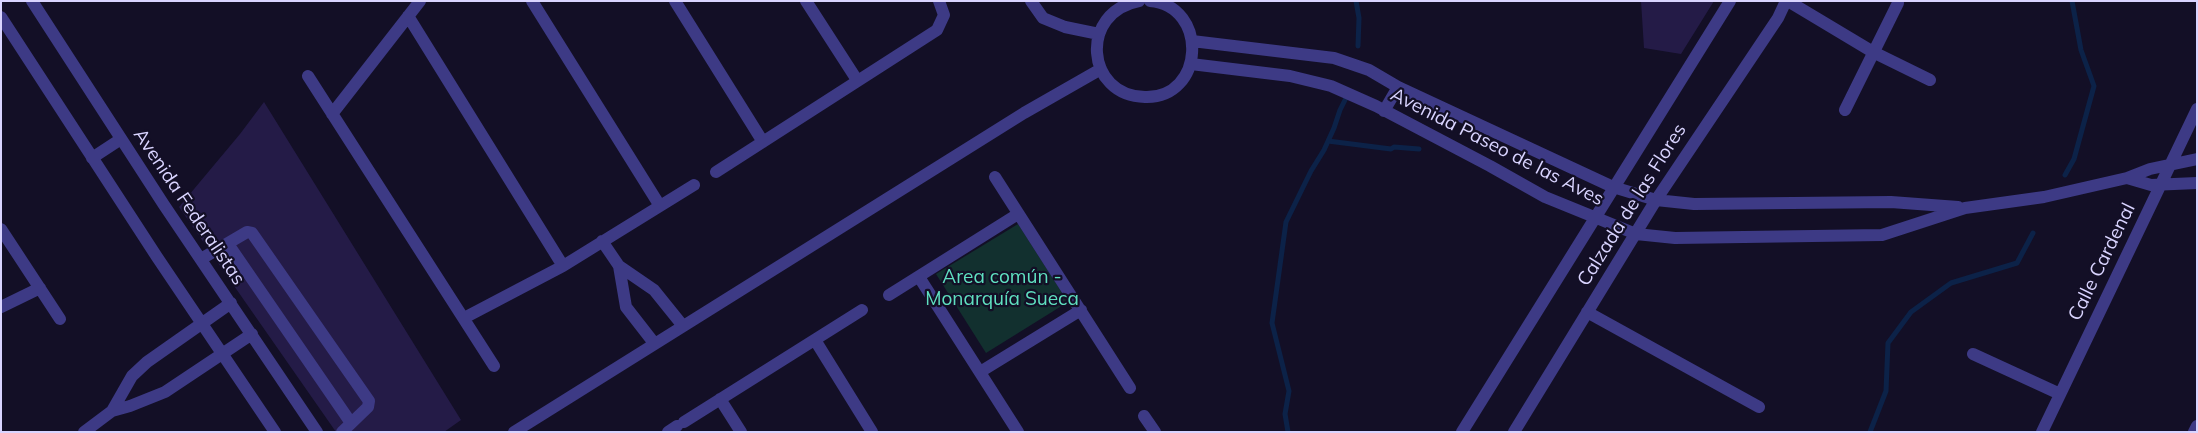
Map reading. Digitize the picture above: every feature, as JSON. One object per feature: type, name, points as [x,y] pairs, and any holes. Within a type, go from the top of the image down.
[{"type":"street","points":[[332,114],[420,1]]},
{"type":"street","points":[[532,1],[660,206]]},
{"type":"street","points":[[675,1],[763,142]]},
{"type":"street","points":[[806,1],[857,80]]},
{"type":"street","points":[[716,172],[937,30],[944,16],[939,1]]},
{"type":"street","points":[[1031,1],[1043,18],[1065,28],[1099,34]]},
{"type":"street","points":[[1139,1],[1120,7],[1111,14],[1099,34],[1097,57],[1106,78],[1120,90],[1136,97],[1148,98],[1169,91],[1186,75],[1191,64],[1192,41],[1186,25],[1175,11],[1165,5],[1150,1]]},
{"type":"street","name":"Calzada de las Flores","points":[[1462,432],[1730,1]]},
{"type":"street","points":[[1787,1],[1873,52],[1930,80]]},
{"type":"street","name":"Calzada de las Flores","points":[[1514,432],[1656,200],[1778,18],[1787,1]]},
{"type":"street","name":"Avenida Federalistas","points":[[34,2],[121,139],[317,432]]},
{"type":"street","points":[[1845,110],[1898,3]]},
{"type":"street","points":[[408,16],[563,266]]},
{"type":"street","points":[[1,17],[92,158],[276,432]]},
{"type":"street","name":"Avenida Paseo de las Aves","points":[[1192,41],[1334,58],[1369,70],[1398,87],[1613,188],[1656,200],[1694,204],[1891,202],[1965,208]]},
{"type":"street","name":"Avenida Paseo de las Aves","points":[[1191,64],[1290,76],[1331,86],[1490,166],[1545,198],[1594,219],[1636,234],[1675,238],[1882,235],[1965,208],[2044,197],[2127,178],[2150,168],[2197,160]]},
{"type":"street","points":[[514,432],[1016,118],[1101,68]]},
{"type":"street","points":[[308,76],[494,366]]},
{"type":"street","points":[[1384,111],[1398,87]]},
{"type":"street","name":"Calle Cardenal","points":[[2042,432],[2197,109]]},
{"type":"street","points":[[92,158],[121,139]]},
{"type":"street","points":[[995,177],[1130,388]]},
{"type":"street","name":"Avenida Paseo de las Aves","points":[[2127,178],[2152,185],[2197,183]]},
{"type":"street","points":[[464,318],[563,266],[694,185]]},
{"type":"street","points":[[890,295],[1018,214]]},
{"type":"street","points":[[1,229],[60,319]]},
{"type":"street","points":[[201,259],[247,232],[252,233],[369,401],[368,407],[347,427],[228,244]]},
{"type":"street","points":[[602,241],[619,266],[654,290],[683,326]]},
{"type":"street","points":[[619,266],[626,307],[654,343]]},
{"type":"street","points":[[919,276],[1018,432]]},
{"type":"street","points":[[1,306],[40,288]]},
{"type":"street","points":[[112,411],[132,376],[147,362],[231,303]]},
{"type":"street","points":[[676,427],[862,310]]},
{"type":"street","points":[[980,372],[1081,310]]},
{"type":"street","points":[[1587,312],[1759,407]]},
{"type":"street","points":[[84,432],[112,411],[139,403],[165,392],[252,334]]},
{"type":"street","points":[[815,340],[872,432]]},
{"type":"street","points":[[1973,354],[2060,394]]},
{"type":"street","points":[[720,399],[741,432]]},
{"type":"street","points":[[1144,416],[1155,432]]},
{"type":"street","points":[[2194,432],[2197,426]]},
{"type":"green space","name":"Area común - Monarquía Sueca","points":[[1018,224],[1068,302],[986,353],[936,274]]},
{"type":"building","points":[[1641,1],[1714,1],[1681,54],[1644,48]]},
{"type":"building","points":[[264,102],[461,420],[444,432],[336,432],[179,207]]},
{"type":"waterway","points":[[1356,1],[1359,18],[1358,46]]},
{"type":"waterway","points":[[2065,175],[2074,159],[2094,86],[2081,50],[2072,1]]},
{"type":"waterway","points":[[1288,432],[1285,414],[1289,391],[1272,323],[1286,222],[1311,171],[1324,150],[1346,98]]},
{"type":"waterway","points":[[1328,141],[1391,149],[1394,147],[1419,149]]},
{"type":"waterway","points":[[1870,432],[1886,391],[1888,343],[1911,312],[1951,283],[2017,263],[2033,233]]}]
